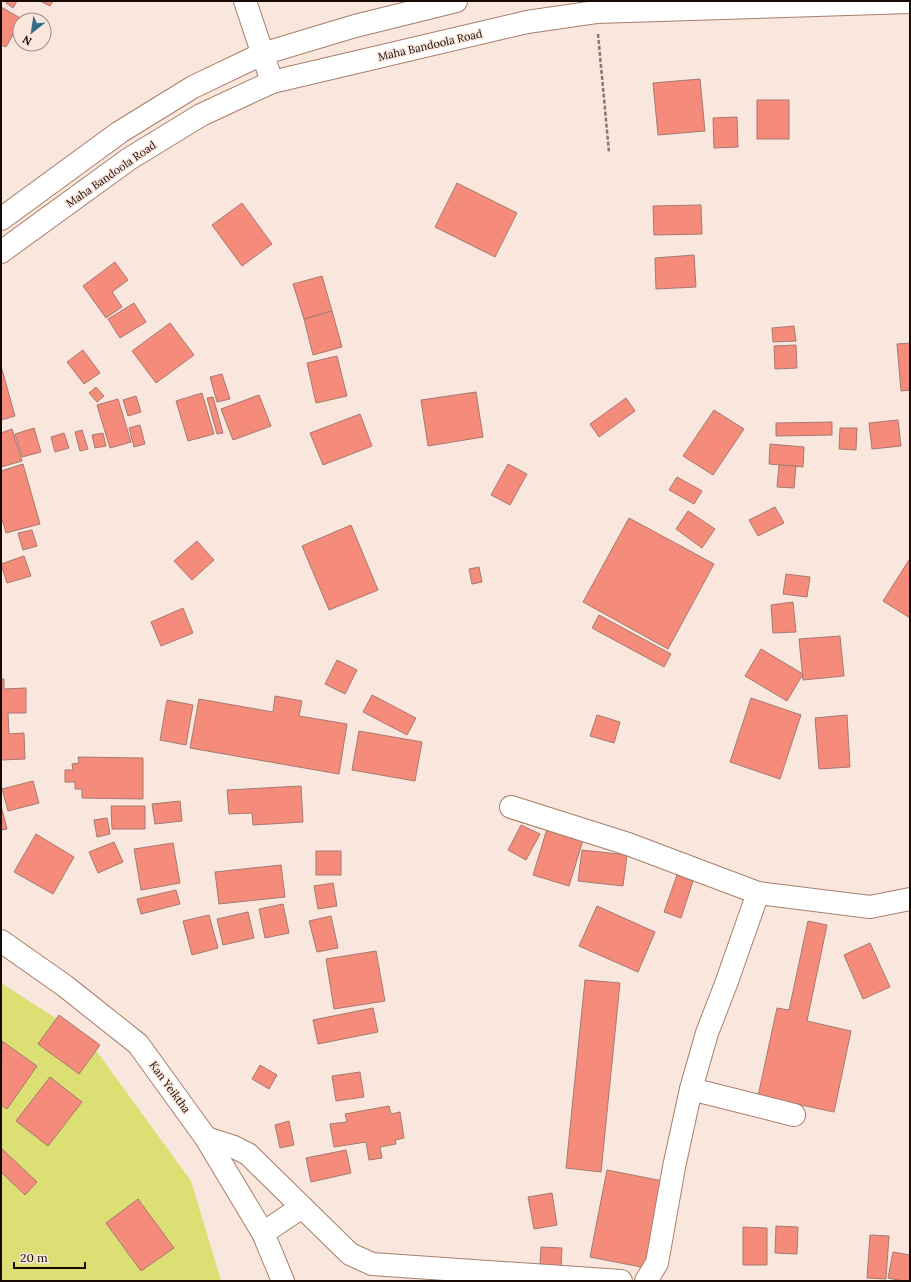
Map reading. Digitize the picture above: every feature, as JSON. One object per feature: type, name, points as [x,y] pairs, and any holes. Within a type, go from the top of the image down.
[{"type":"street","points":[[245,1],[272,82]]},
{"type":"street","points":[[1,219],[120,132],[193,86],[262,54],[356,26],[456,1]]},
{"type":"street","name":"Maha Bandoola Road","points":[[1,252],[129,159],[201,115],[272,82],[527,22],[596,12],[897,2]]},
{"type":"street","points":[[511,807],[628,844],[758,893],[870,907],[910,899]]},
{"type":"street","points":[[646,1281],[657,1263],[674,1167],[691,1089],[707,1033],[758,893]]},
{"type":"street","name":"Kan Yeiktha","points":[[1,941],[65,986],[138,1044],[206,1138],[263,1233],[283,1281]]},
{"type":"street","points":[[691,1089],[794,1115]]},
{"type":"street","points":[[206,1138],[234,1147],[248,1154],[350,1254],[372,1264],[621,1281]]},
{"type":"street","points":[[263,1233],[302,1207]]},
{"type":"path","points":[[596,12],[610,152]]},
{"type":"shaded area","points":[[1,983],[87,1038],[191,1181],[221,1281],[1,1281]]},
{"type":"building","points":[[7,1],[17,1],[13,8],[6,3]]},
{"type":"building","points":[[40,1],[53,1],[50,6]]},
{"type":"building","points":[[1,7],[12,13],[12,36],[6,47],[1,45]]},
{"type":"building","points":[[700,79],[705,131],[658,135],[653,83]]},
{"type":"building","points":[[757,100],[789,100],[789,139],[757,139]]},
{"type":"building","points":[[737,117],[738,147],[714,148],[713,118]]},
{"type":"building","points":[[457,183],[517,213],[495,257],[435,227]]},
{"type":"building","points":[[242,203],[272,244],[242,266],[212,225]]},
{"type":"building","points":[[701,205],[702,234],[654,235],[653,206]]},
{"type":"building","points":[[694,255],[696,287],[656,289],[655,258]]},
{"type":"building","points":[[115,262],[128,280],[112,292],[122,307],[106,318],[83,286]]},
{"type":"building","points":[[322,276],[332,311],[304,319],[293,284]]},
{"type":"building","points":[[134,303],[146,322],[120,338],[108,319]]},
{"type":"building","points":[[332,311],[342,347],[313,355],[304,319]]},
{"type":"building","points":[[170,323],[194,355],[156,383],[132,351]]},
{"type":"building","points":[[794,326],[796,341],[773,342],[772,328]]},
{"type":"building","points":[[910,343],[910,390],[901,391],[897,344]]},
{"type":"building","points":[[796,345],[797,368],[775,369],[774,346]]},
{"type":"building","points":[[83,350],[100,373],[84,384],[67,362]]},
{"type":"building","points":[[337,356],[347,396],[316,403],[307,363]]},
{"type":"building","points":[[1,366],[15,416],[1,420]]},
{"type":"building","points":[[222,374],[230,399],[217,402],[210,377]]},
{"type":"building","points":[[96,387],[104,396],[97,402],[89,393]]},
{"type":"building","points":[[476,392],[483,437],[428,446],[421,400]]},
{"type":"building","points":[[202,393],[214,434],[188,441],[176,401]]},
{"type":"building","points":[[259,395],[271,426],[233,440],[221,409]]},
{"type":"building","points":[[136,396],[141,412],[128,416],[123,400]]},
{"type":"building","points":[[213,397],[223,433],[217,434],[207,398]]},
{"type":"building","points":[[626,398],[635,411],[599,437],[590,424]]},
{"type":"building","points":[[118,399],[131,442],[110,448],[97,405]]},
{"type":"building","points":[[714,410],[744,429],[713,475],[683,456]]},
{"type":"building","points":[[360,414],[372,446],[323,465],[310,433]]},
{"type":"building","points":[[898,420],[901,446],[872,449],[869,423]]},
{"type":"building","points":[[832,422],[832,435],[776,436],[776,423]]},
{"type":"building","points":[[140,425],[145,444],[134,447],[129,428]]},
{"type":"building","points":[[34,428],[41,452],[22,457],[15,434]]},
{"type":"building","points":[[840,428],[857,428],[856,450],[839,449]]},
{"type":"building","points":[[12,429],[22,461],[1,467],[1,433]]},
{"type":"building","points":[[82,430],[88,449],[80,451],[75,432]]},
{"type":"building","points":[[64,433],[69,448],[55,452],[51,437]]},
{"type":"building","points":[[103,433],[106,446],[95,448],[92,435]]},
{"type":"building","points":[[770,444],[804,447],[803,467],[769,464]]},
{"type":"building","points":[[23,464],[40,524],[6,533],[1,515],[1,471]]},
{"type":"building","points":[[508,464],[527,474],[510,505],[491,495]]},
{"type":"building","points":[[779,465],[796,466],[794,488],[777,487]]},
{"type":"building","points":[[677,477],[702,491],[694,504],[669,490]]},
{"type":"building","points":[[775,507],[784,523],[758,536],[749,520]]},
{"type":"building","points":[[688,511],[715,529],[702,548],[676,529]]},
{"type":"building","points":[[629,518],[714,564],[668,649],[583,602]]},
{"type":"building","points":[[351,525],[378,590],[329,610],[302,546]]},
{"type":"building","points":[[32,530],[37,546],[23,550],[18,533]]},
{"type":"building","points":[[197,541],[214,560],[192,580],[174,561]]},
{"type":"building","points":[[24,556],[31,576],[7,583],[1,564]]},
{"type":"building","points":[[909,560],[910,561],[910,618],[883,601]]},
{"type":"building","points":[[479,567],[482,582],[472,584],[469,569]]},
{"type":"building","points":[[786,574],[810,577],[807,597],[783,594]]},
{"type":"building","points":[[793,602],[796,632],[773,633],[771,605]]},
{"type":"building","points":[[183,608],[193,633],[161,646],[151,622]]},
{"type":"building","points":[[599,615],[671,654],[664,667],[592,628]]},
{"type":"building","points":[[840,636],[844,676],[803,680],[799,639]]},
{"type":"building","points":[[761,649],[803,674],[787,701],[745,676]]},
{"type":"building","points":[[337,660],[357,670],[345,694],[325,684]]},
{"type":"building","points":[[1,679],[4,679],[4,689],[26,688],[26,713],[8,713],[9,734],[24,733],[25,759],[1,760]]},
{"type":"building","points":[[372,695],[416,718],[407,735],[363,712]]},
{"type":"building","points":[[275,696],[302,701],[299,716],[347,724],[339,774],[190,748],[199,699],[273,712]]},
{"type":"building","points":[[751,698],[801,715],[780,779],[730,762]]},
{"type":"building","points":[[167,700],[193,705],[186,745],[160,740]]},
{"type":"building","points":[[597,715],[620,722],[614,743],[590,736]]},
{"type":"building","points":[[847,715],[850,767],[819,769],[815,718]]},
{"type":"building","points":[[359,731],[422,742],[415,781],[352,770]]},
{"type":"building","points":[[78,757],[143,758],[143,799],[82,798],[82,789],[75,789],[75,782],[65,782],[65,770],[73,770],[72,764],[79,763]]},
{"type":"building","points":[[33,781],[39,803],[8,811],[2,789]]},
{"type":"building","points":[[301,786],[303,822],[253,825],[252,813],[229,814],[227,790]]},
{"type":"building","points":[[180,801],[182,821],[155,824],[152,804]]},
{"type":"building","points":[[1,806],[7,829],[1,830]]},
{"type":"building","points":[[111,806],[145,806],[145,829],[112,829]]},
{"type":"building","points":[[107,818],[110,834],[97,837],[94,820]]},
{"type":"building","points":[[521,825],[540,834],[526,860],[508,850]]},
{"type":"building","points":[[547,829],[583,840],[569,886],[533,875]]},
{"type":"building","points":[[36,834],[74,857],[53,894],[14,872]]},
{"type":"building","points":[[114,842],[123,862],[98,873],[89,852]]},
{"type":"building","points":[[173,843],[180,883],[141,890],[134,849]]},
{"type":"building","points":[[582,850],[627,855],[623,886],[578,881]]},
{"type":"building","points":[[316,851],[341,851],[341,875],[316,875]]},
{"type":"building","points":[[281,865],[285,897],[219,904],[215,872]]},
{"type":"building","points":[[677,875],[693,881],[681,918],[664,912]]},
{"type":"building","points":[[333,883],[337,906],[318,909],[314,886]]},
{"type":"building","points":[[176,890],[180,904],[141,914],[137,899]]},
{"type":"building","points":[[283,904],[289,933],[265,938],[259,909]]},
{"type":"building","points":[[597,906],[655,932],[638,972],[579,946]]},
{"type":"building","points":[[248,912],[254,938],[223,945],[217,919]]},
{"type":"building","points":[[209,915],[218,948],[192,955],[183,921]]},
{"type":"building","points":[[331,916],[338,948],[317,952],[309,921]]},
{"type":"building","points":[[808,921],[827,925],[807,1021],[851,1031],[834,1112],[758,1096],[777,1008],[789,1010]]},
{"type":"building","points":[[870,943],[890,987],[863,999],[844,955]]},
{"type":"building","points":[[376,951],[385,1001],[334,1009],[326,959]]},
{"type":"building","points":[[585,980],[620,983],[601,1172],[566,1168]]},
{"type":"building","points":[[373,1008],[378,1032],[318,1044],[313,1020]]},
{"type":"building","points":[[59,1015],[100,1045],[79,1074],[38,1044]]},
{"type":"building","points":[[2,1041],[37,1066],[7,1109],[1,1105]]},
{"type":"building","points":[[260,1065],[277,1075],[269,1089],[252,1079]]},
{"type":"building","points":[[360,1072],[364,1097],[336,1101],[332,1076]]},
{"type":"building","points":[[50,1077],[82,1102],[48,1146],[16,1121]]},
{"type":"building","points":[[389,1106],[391,1114],[400,1112],[404,1138],[395,1140],[396,1144],[380,1147],[382,1158],[369,1160],[366,1142],[334,1147],[330,1124],[347,1122],[345,1114]]},
{"type":"building","points":[[289,1121],[294,1145],[280,1148],[275,1125]]},
{"type":"building","points":[[1,1148],[37,1182],[25,1195],[1,1172]]},
{"type":"building","points":[[346,1150],[351,1173],[311,1182],[306,1158]]},
{"type":"building","points":[[607,1170],[663,1181],[646,1268],[590,1257]]},
{"type":"building","points":[[552,1193],[557,1225],[534,1229],[528,1197]]},
{"type":"building","points":[[138,1199],[174,1248],[141,1271],[106,1223]]},
{"type":"building","points":[[776,1226],[798,1227],[797,1254],[775,1253]]},
{"type":"building","points":[[743,1227],[767,1228],[767,1265],[743,1265]]},
{"type":"building","points":[[870,1235],[889,1236],[886,1279],[867,1278]]},
{"type":"building","points":[[541,1247],[562,1248],[561,1266],[540,1264]]},
{"type":"building","points":[[893,1252],[910,1255],[910,1281],[888,1278]]}]
